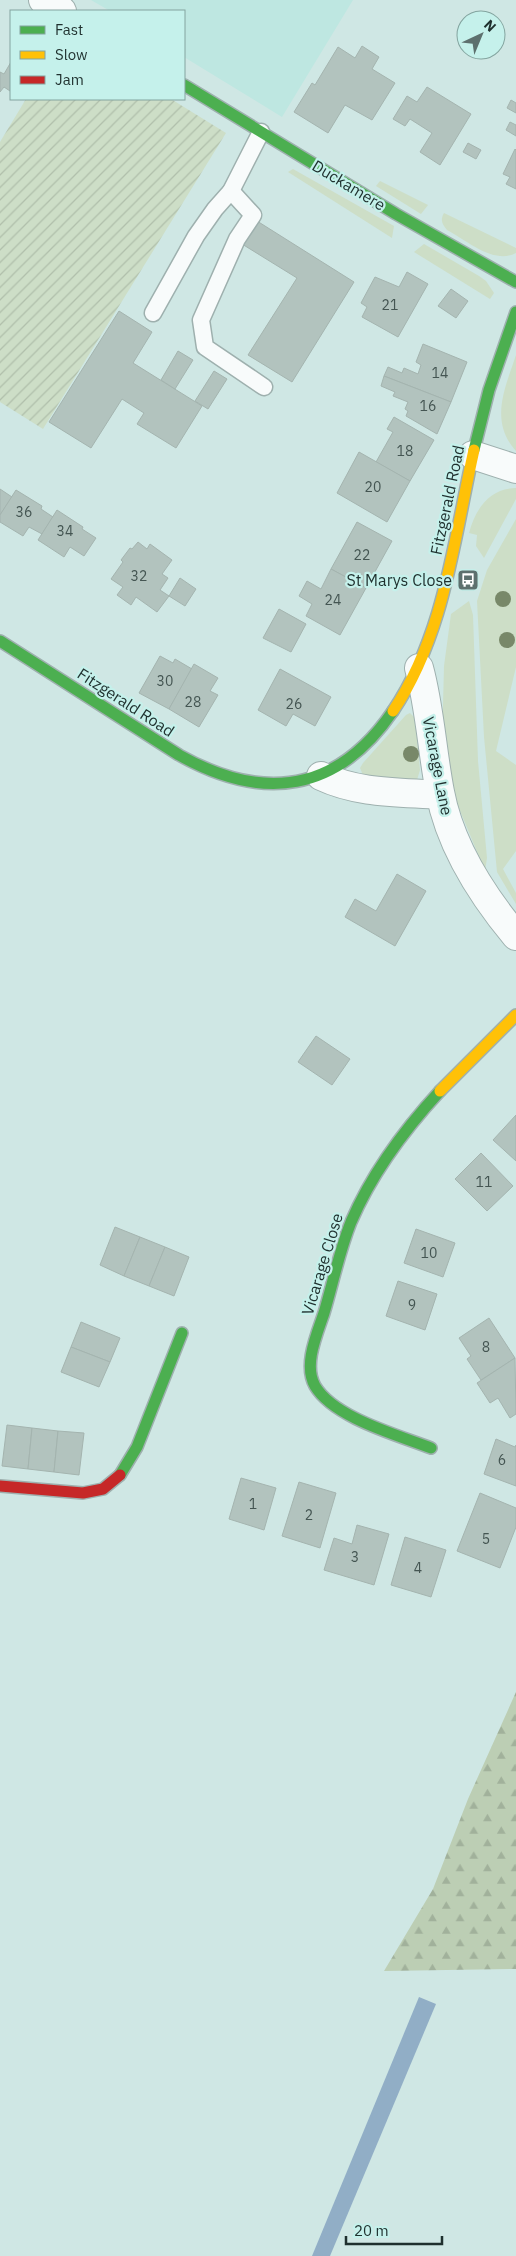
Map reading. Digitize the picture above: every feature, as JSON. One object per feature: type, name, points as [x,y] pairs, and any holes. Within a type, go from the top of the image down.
[{"type":"street","points":[[43,0],[60,10]]},
{"type":"street","name":"Duckamere","points":[[185,86],[396,214],[516,282]]},
{"type":"street","name":"Fitzgerald Road","points":[[0,641],[172,750],[210,770],[247,780],[269,783],[301,781],[321,776],[350,758],[373,735],[399,701],[419,668],[437,615],[493,376],[516,312]]},
{"type":"street","points":[[473,455],[516,469]]},
{"type":"street","name":"Vicarage Lane","points":[[419,668],[425,688],[440,795],[450,825],[478,886],[516,936]]},
{"type":"street","points":[[321,776],[336,783],[357,788],[440,795]]},
{"type":"street","name":"Vicarage Close","points":[[431,1448],[352,1416],[329,1402],[315,1386],[312,1376],[314,1348],[344,1243],[356,1210],[375,1177],[398,1142],[433,1099],[516,1015]]},
{"type":"street","points":[[0,1486],[66,1494],[103,1489],[113,1481],[122,1473],[137,1448],[182,1332]]},
{"type":"lane","points":[[153,313],[196,236],[231,191],[260,132]]},
{"type":"lane","points":[[231,191],[253,215],[237,239],[201,320],[205,347],[264,388]]},
{"type":"shaded area","points":[[91,0],[353,0],[282,117],[185,58],[185,10],[108,10]]},
{"type":"shaded area","points":[[25,100],[173,100],[226,133],[43,429],[0,402],[0,142]]},
{"type":"shaded area","points":[[293,169],[394,226],[392,238],[288,172]]},
{"type":"shaded area","points":[[380,181],[428,205],[421,214],[376,186]]},
{"type":"shaded area","points":[[444,213],[516,248],[516,253],[499,256],[471,245],[447,230],[442,222]]},
{"type":"shaded area","points":[[424,244],[486,281],[494,293],[490,299],[414,252]]},
{"type":"shaded area","points":[[516,355],[516,451],[508,440],[501,416],[504,392]]},
{"type":"shaded area","points":[[516,488],[516,499],[484,558],[476,546],[477,535],[469,533],[475,516],[491,496],[506,489]]},
{"type":"shaded area","points":[[516,519],[516,667],[496,751],[516,765],[516,851],[503,869],[516,893],[516,904],[497,872],[484,737],[477,601],[487,570]]},
{"type":"shaded area","points":[[469,601],[473,615],[478,761],[487,858],[485,871],[451,789],[443,728],[444,666],[451,614]]},
{"type":"shaded area","points":[[410,713],[415,718],[420,770],[417,780],[413,783],[363,775],[360,768],[363,763],[406,715]]},
{"type":"green space","points":[[516,1692],[516,1969],[384,1971],[433,1889],[468,1799]]},
{"type":"water","points":[[419,1997],[436,2004],[330,2256],[312,2256]]},
{"type":"building","points":[[362,46],[379,57],[372,69],[395,83],[372,120],[345,105],[328,133],[294,112],[312,83],[315,85],[338,47],[355,58]]},
{"type":"building","points":[[10,64],[10,91],[4,87],[0,92],[0,72],[4,74]]},
{"type":"building","points":[[427,87],[471,114],[440,165],[420,152],[432,133],[410,119],[405,126],[393,119],[407,96],[417,102]]},
{"type":"building","points":[[511,100],[516,103],[516,113],[507,108]]},
{"type":"building","points":[[510,122],[516,125],[516,136],[506,130]]},
{"type":"building","points":[[468,143],[481,150],[476,159],[463,152]]},
{"type":"building","points":[[515,149],[516,189],[506,184],[510,177],[503,174]]},
{"type":"building","points":[[257,221],[354,282],[292,382],[248,355],[297,278],[242,244]]},
{"type":"building","points":[[407,272],[428,284],[398,337],[362,317],[367,307],[361,303],[375,277],[399,287]]},
{"type":"building","points":[[451,289],[468,301],[456,318],[438,306]]},
{"type":"building","points":[[119,311],[152,332],[133,363],[202,406],[176,448],[137,424],[144,413],[122,399],[91,448],[49,422]]},
{"type":"building","points":[[423,344],[467,362],[451,402],[384,376],[388,367],[402,373],[404,368],[418,374],[421,365],[416,362]]},
{"type":"building","points":[[178,351],[193,360],[175,389],[161,380]]},
{"type":"building","points":[[214,371],[227,379],[208,409],[195,401]]},
{"type":"building","points":[[384,376],[451,402],[437,434],[406,416],[408,411],[405,409],[408,402],[393,396],[395,392],[381,386]]},
{"type":"building","points":[[394,417],[434,440],[410,481],[376,462],[393,432],[387,429]]},
{"type":"building","points":[[359,452],[410,481],[387,522],[337,493]]},
{"type":"building","points":[[0,489],[12,497],[0,515]]},
{"type":"building","points":[[16,490],[42,506],[41,509],[53,517],[42,534],[29,527],[23,536],[0,522],[0,515]]},
{"type":"building","points":[[57,510],[96,538],[84,556],[70,547],[64,557],[38,540]]},
{"type":"building","points":[[357,522],[392,541],[366,588],[331,569]]},
{"type":"building","points":[[138,542],[147,549],[150,544],[172,560],[162,574],[168,578],[160,590],[169,596],[157,612],[136,597],[131,605],[117,595],[123,587],[111,579],[123,562],[121,560],[130,548],[132,549]]},
{"type":"building","points":[[331,569],[366,588],[340,635],[306,616],[312,604],[299,596],[307,581],[321,589]]},
{"type":"building","points":[[180,578],[196,589],[185,606],[169,596]]},
{"type":"building","points":[[279,609],[306,624],[291,652],[263,638]]},
{"type":"building","points":[[160,656],[173,663],[175,659],[192,669],[169,709],[139,693]]},
{"type":"building","points":[[194,664],[218,678],[210,691],[218,695],[199,727],[169,709]]},
{"type":"building","points":[[280,669],[331,697],[315,726],[293,714],[286,726],[258,710]]},
{"type":"building","points":[[397,874],[426,891],[395,946],[345,917],[355,899],[376,911]]},
{"type":"building","points":[[316,1036],[350,1059],[332,1085],[298,1062]]},
{"type":"building","points":[[516,1115],[516,1161],[493,1140]]},
{"type":"building","points":[[481,1153],[513,1186],[487,1211],[455,1179]]},
{"type":"building","points":[[115,1227],[140,1237],[124,1276],[100,1265]]},
{"type":"building","points":[[416,1229],[455,1243],[443,1277],[404,1263]]},
{"type":"building","points":[[140,1237],[165,1247],[149,1286],[124,1276]]},
{"type":"building","points":[[165,1247],[189,1257],[174,1296],[149,1286]]},
{"type":"building","points":[[398,1281],[437,1294],[425,1330],[386,1316]]},
{"type":"building","points":[[489,1318],[515,1358],[481,1380],[467,1359],[471,1356],[459,1338]]},
{"type":"building","points":[[81,1322],[120,1338],[110,1362],[71,1347]]},
{"type":"building","points":[[71,1347],[110,1362],[99,1387],[61,1372]]},
{"type":"building","points":[[515,1358],[516,1414],[510,1418],[498,1398],[490,1403],[477,1383]]},
{"type":"building","points":[[7,1425],[32,1428],[28,1469],[2,1466]]},
{"type":"building","points":[[32,1428],[58,1431],[54,1472],[28,1469]]},
{"type":"building","points":[[58,1431],[84,1433],[79,1475],[54,1472]]},
{"type":"building","points":[[496,1439],[515,1447],[516,1445],[516,1486],[484,1474]]},
{"type":"building","points":[[241,1478],[276,1488],[264,1530],[229,1519]]},
{"type":"building","points":[[299,1482],[336,1493],[320,1548],[282,1536]]},
{"type":"building","points":[[480,1493],[516,1508],[516,1527],[500,1568],[457,1551]]},
{"type":"building","points":[[357,1525],[389,1534],[374,1585],[324,1570],[334,1538],[352,1544]]},
{"type":"building","points":[[405,1537],[446,1550],[431,1597],[391,1585]]},
{"type":"traffic: fast","points":[[185,86],[396,214],[516,282]]},
{"type":"traffic: fast","points":[[474,450],[489,390],[516,312]]},
{"type":"traffic: fast","points":[[0,641],[179,755],[210,770],[240,779],[269,783],[297,781],[323,773],[348,759],[371,738],[393,711]]},
{"type":"traffic: fast","points":[[431,1448],[368,1424],[336,1407],[315,1386],[310,1369],[312,1350],[347,1233],[359,1204],[390,1153],[440,1091]]},
{"type":"traffic: fast","points":[[120,1475],[137,1447],[182,1333]]},
{"type":"traffic: slow","points":[[393,711],[411,681],[425,650],[436,618],[446,585],[474,450]]},
{"type":"traffic: slow","points":[[440,1091],[516,1015]]},
{"type":"traffic: jam","points":[[0,1486],[83,1493],[103,1489],[120,1475]]},
{"type":"place","name":"St Marys Close","points":[[468,580]]}]
